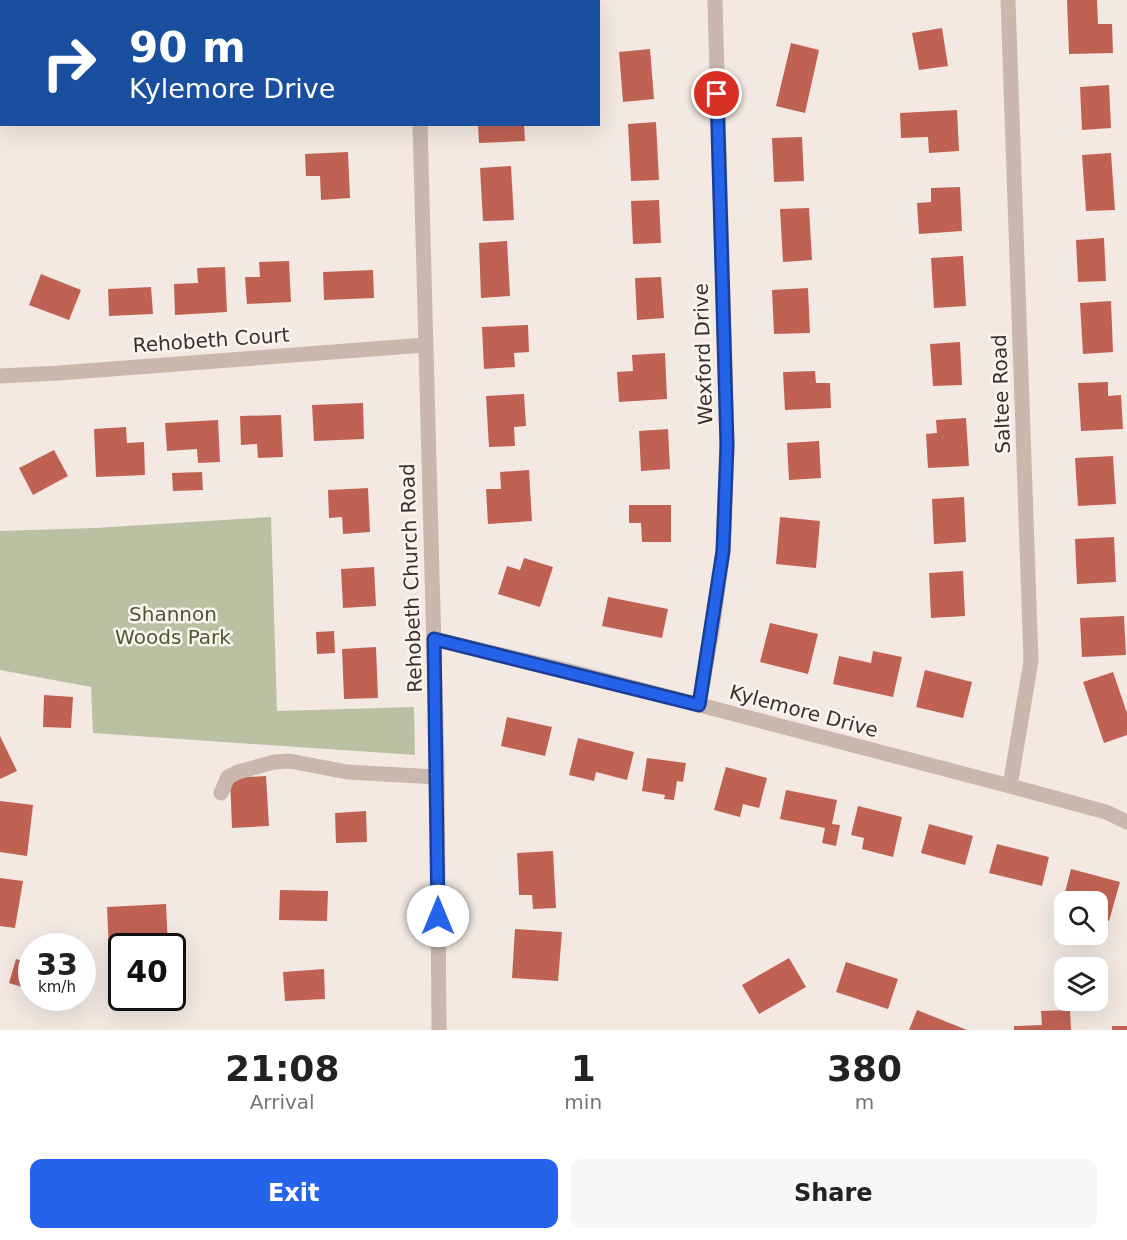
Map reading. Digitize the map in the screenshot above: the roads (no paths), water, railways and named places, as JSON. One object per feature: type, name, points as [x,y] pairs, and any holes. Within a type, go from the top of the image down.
[{"type":"street","name":"Wexford Drive","points":[[699,705],[723,551],[727,445],[715,0]]},
{"type":"street","name":"Saltee Road","points":[[1008,0],[1031,661],[1010,786]]},
{"type":"street","name":"Rehobeth Church Road","points":[[420,126],[434,639],[440,1030]]},
{"type":"street","name":"Rehobeth Court","points":[[0,376],[425,345]]},
{"type":"street","name":"Kylemore Drive","points":[[434,639],[1010,786],[1106,812],[1127,822]]},
{"type":"street","points":[[221,793],[228,777],[274,762],[289,761],[347,772],[437,777]]},
{"type":"park label","name":"Shannon Woods Park","points":[[173,626]]}]
